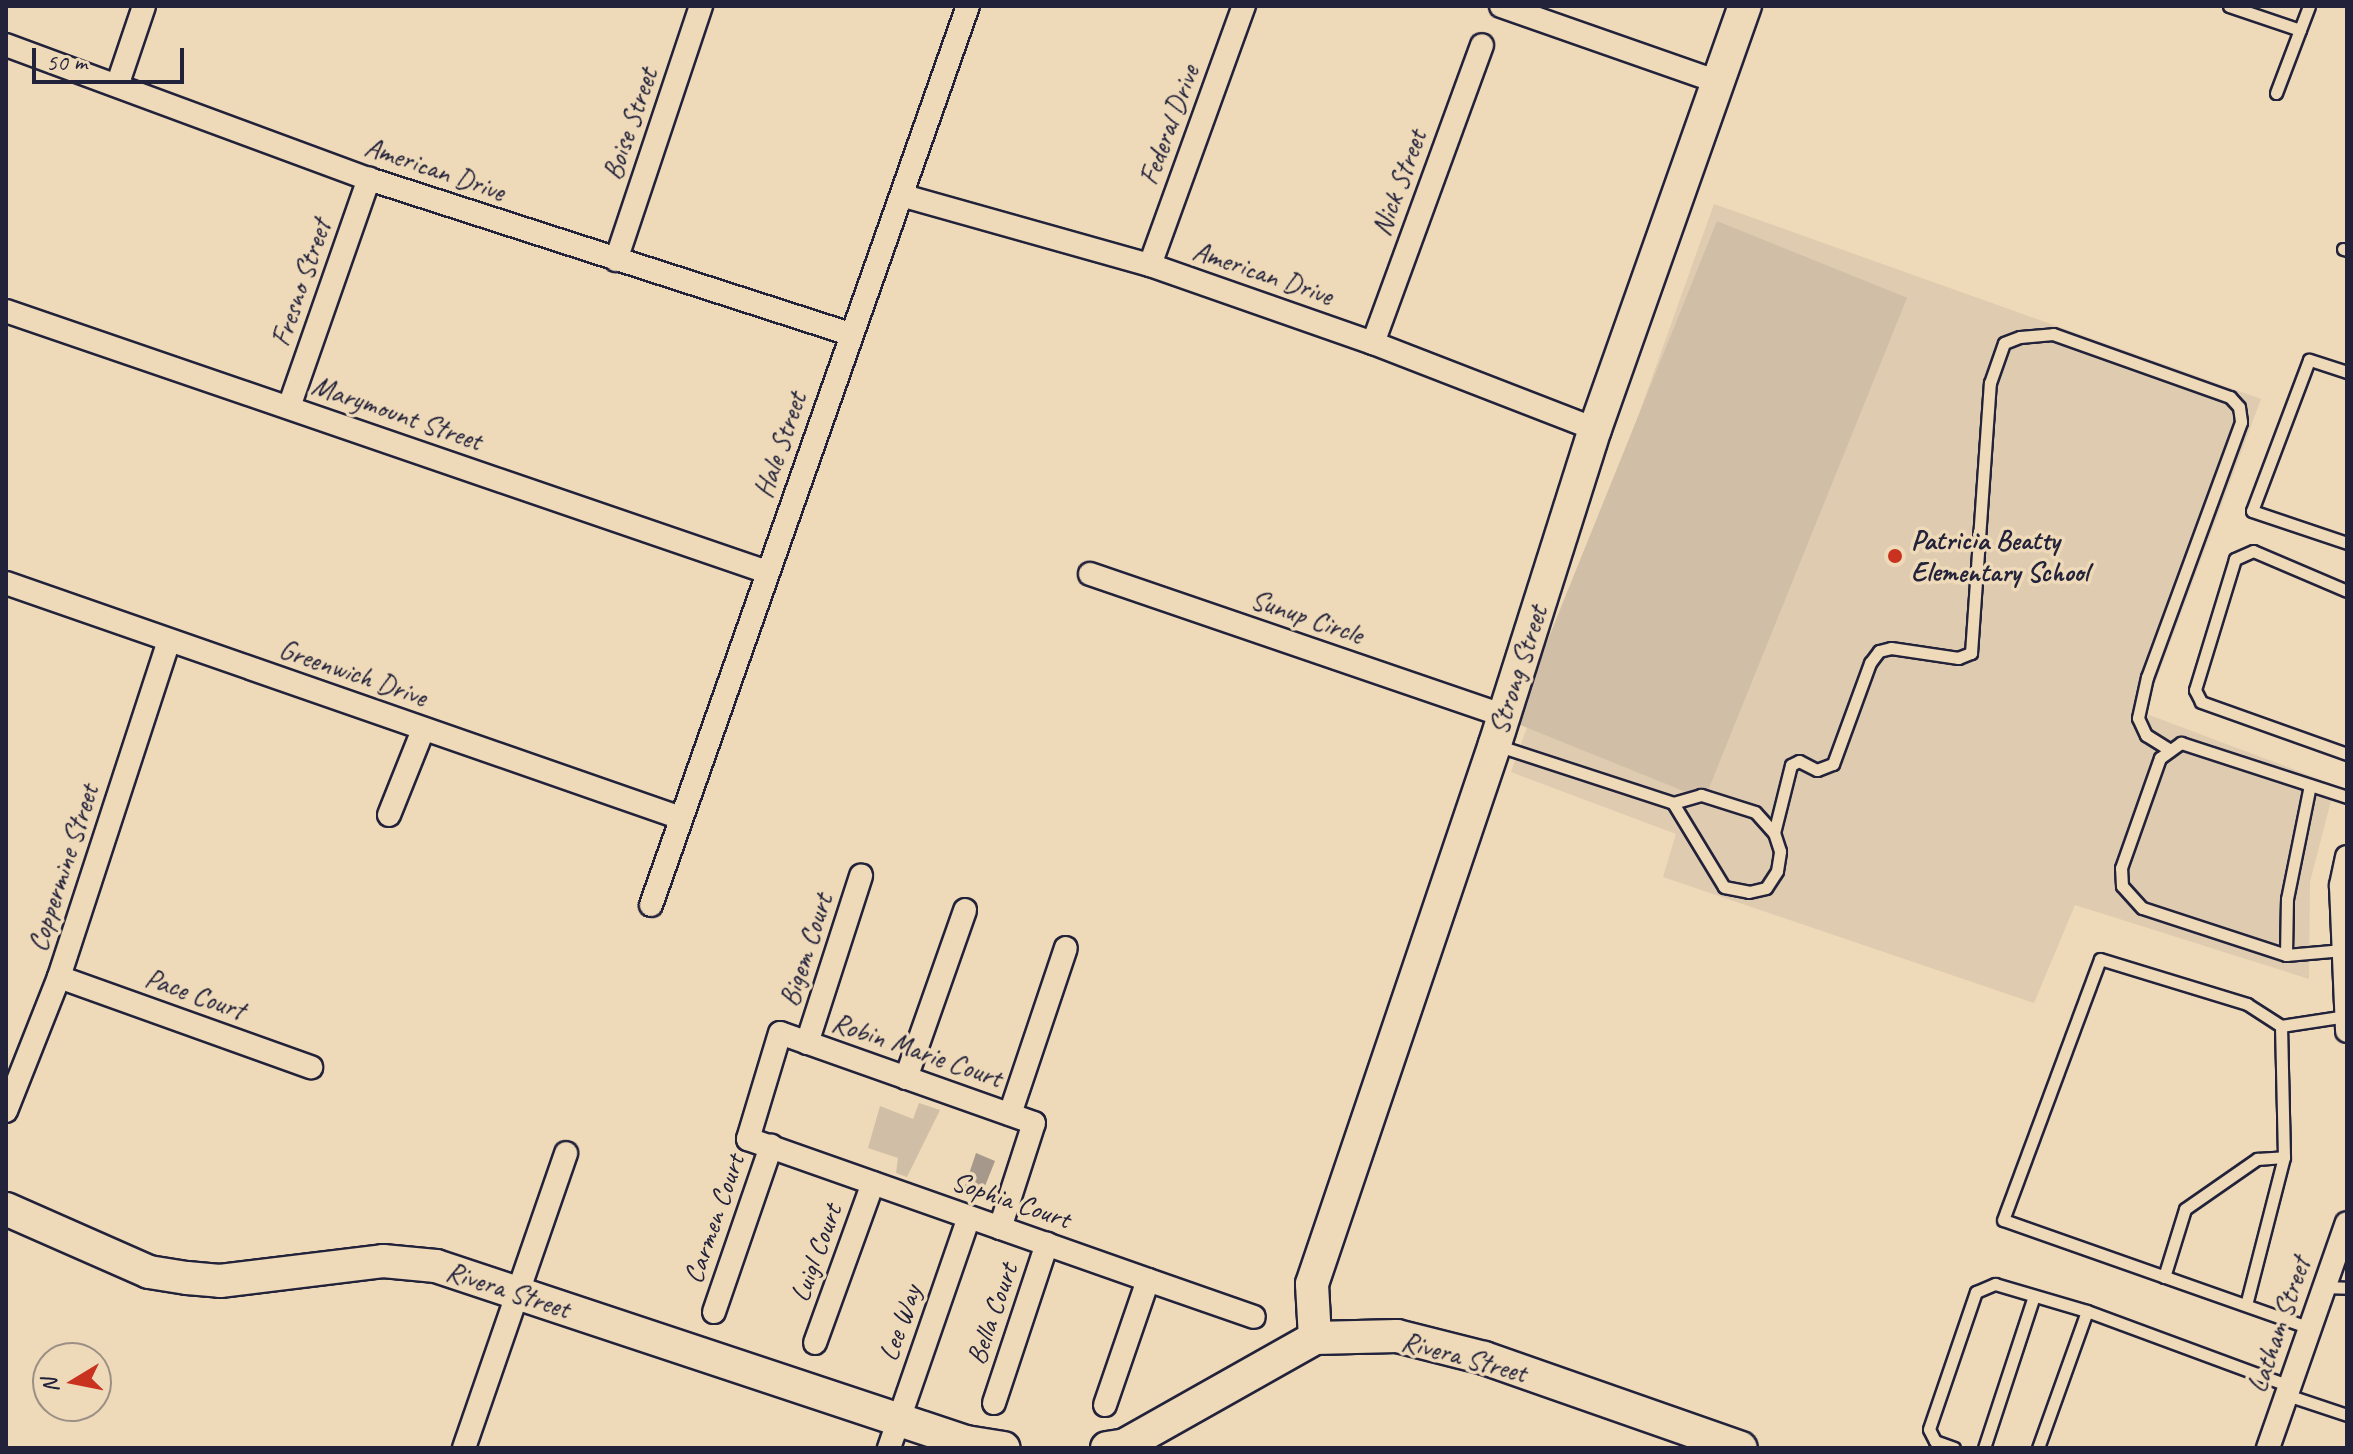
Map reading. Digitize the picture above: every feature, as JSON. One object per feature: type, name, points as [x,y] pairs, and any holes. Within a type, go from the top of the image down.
[{"type":"street","points":[[118,83],[144,6]]},
{"type":"street","name":"Boise Street","points":[[616,260],[701,6]]},
{"type":"street","name":"Hale Street","points":[[651,905],[850,334],[904,196],[968,6]]},
{"type":"street","name":"Federal Drive","points":[[1150,265],[1244,6]]},
{"type":"street","points":[[1501,6],[1718,82]]},
{"type":"street","name":"Strong Street","points":[[1315,1338],[1312,1284],[1499,730],[1595,429],[1745,6]]},
{"type":"street","name":"American Drive","points":[[6,45],[118,83],[369,179],[850,334]]},
{"type":"street","name":"Nick Street","points":[[1373,343],[1482,45]]},
{"type":"street","name":"Fresno Street","points":[[289,407],[369,179]]},
{"type":"street","name":"American Drive","points":[[904,196],[1150,265],[1373,343],[1595,429]]},
{"type":"street","name":"Marymount Street","points":[[6,311],[767,572]]},
{"type":"street","name":"Sunup Circle","points":[[1090,574],[1499,730]]},
{"type":"street","name":"Greenwich Drive","points":[[6,583],[681,818]]},
{"type":"street","name":"Coppermine Street","points":[[6,1111],[59,977],[169,641]]},
{"type":"street","points":[[389,815],[423,730]]},
{"type":"street","points":[[2347,857],[2341,886],[2347,1021]]},
{"type":"street","name":"Bigem Court","points":[[807,1043],[861,876]]},
{"type":"street","points":[[906,1078],[965,910]]},
{"type":"street","points":[[1010,1114],[1066,948]]},
{"type":"street","name":"Pace Court","points":[[59,977],[311,1067]]},
{"type":"street","name":"Robin Marie Court","points":[[748,1139],[780,1033],[1010,1114],[1034,1123],[1000,1228]]},
{"type":"street","name":"Sophia Court","points":[[748,1139],[1254,1317]]},
{"type":"street","name":"Carmen Court","points":[[714,1312],[771,1146]]},
{"type":"street","points":[[464,1448],[566,1153]]},
{"type":"street","name":"Luigl Court","points":[[815,1343],[873,1183]]},
{"type":"street","name":"Rivera Street","points":[[6,1209],[149,1272],[220,1281],[383,1261],[436,1266],[519,1293],[894,1434],[1004,1448]]},
{"type":"street","name":"Lee Way","points":[[894,1434],[969,1217]]},
{"type":"street","name":"Latham Street","points":[[2268,1448],[2310,1328],[2336,1287],[2347,1223]]},
{"type":"street","name":"Bella Court","points":[[994,1403],[1047,1244]]},
{"type":"street","points":[[1105,1405],[1148,1280]]},
{"type":"street","name":"Rivera Street","points":[[1107,1448],[1125,1445],[1315,1338],[1397,1336],[1484,1358],[1725,1445]]},
{"type":"lane","points":[[2229,6],[2300,30]]},
{"type":"lane","points":[[2276,93],[2309,6]]},
{"type":"lane","points":[[1774,833],[1791,765],[1799,761],[1817,770],[1833,764],[1870,663],[1879,651],[1891,648],[1958,658],[1971,653],[1990,383],[2004,343],[2020,337],[2053,334],[2230,397],[2239,407],[2241,422],[2147,677],[2138,718],[2146,735],[2168,749],[2193,744],[2347,797]]},
{"type":"lane","points":[[2347,372],[2309,360],[2252,511],[2347,543]]},
{"type":"lane","points":[[2347,591],[2253,551],[2235,559],[2195,690],[2201,702],[2347,754]]},
{"type":"lane","points":[[1499,730],[1673,803],[1712,872],[1734,890],[1766,888],[1777,871],[1780,851],[1774,833],[1755,812],[1701,795],[1673,803]]},
{"type":"lane","points":[[2168,749],[2121,868],[2122,886],[2142,908],[2286,955],[2343,950]]},
{"type":"lane","points":[[2286,955],[2287,899],[2310,785]]},
{"type":"lane","points":[[2310,1328],[2003,1220],[2100,959],[2247,1004],[2281,1026],[2347,1021]]},
{"type":"lane","points":[[2246,1305],[2284,1157],[2281,1026]]},
{"type":"lane","points":[[2164,1277],[2185,1209],[2257,1159],[2284,1157]]},
{"type":"lane","points":[[1954,1448],[1935,1441],[1929,1429],[1976,1292],[1995,1284],[2087,1311],[2347,1415]]},
{"type":"lane","points":[[1984,1448],[2034,1296]]},
{"type":"lane","points":[[2038,1448],[2087,1311]]},
{"type":"shaded area","name":"Patricia Beatty Elementary School","points":[[1714,204],[2261,399],[2144,713],[2335,785],[2310,882],[2309,979],[2075,905],[2034,1003],[1663,877],[1676,834],[1511,772]]},
{"type":"shaded area","points":[[1717,221],[1907,298],[1704,799],[1514,723]]},
{"type":"shaded area","points":[[919,1103],[940,1110],[907,1177],[896,1173],[898,1158],[868,1148],[880,1106],[913,1119]]},
{"type":"shaded area","points":[[976,1153],[995,1161],[983,1191],[965,1186]]},
{"type":"place","name":"Patricia Beatty Elementary School","points":[[1895,556]]}]
